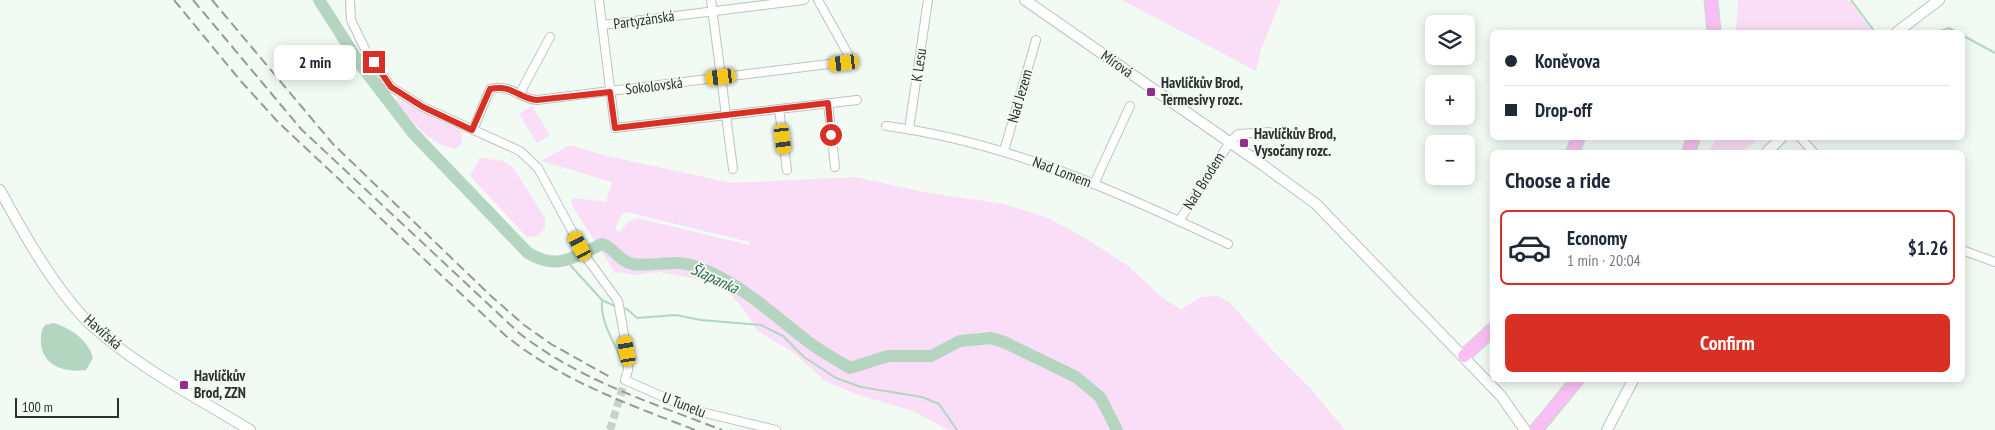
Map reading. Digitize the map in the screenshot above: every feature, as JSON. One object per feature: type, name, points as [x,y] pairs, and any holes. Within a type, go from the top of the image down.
[{"type":"main road","points":[[1711,0],[1714,30]]},
{"type":"main road","points":[[1708,30],[1711,16]]},
{"type":"main road","points":[[1464,356],[1490,332]]},
{"type":"main road","points":[[1536,430],[1575,382]]},
{"type":"street","points":[[350,0],[351,20],[365,49],[391,87],[423,107],[472,130]]},
{"type":"street","points":[[599,0],[615,128],[857,100]]},
{"type":"street","points":[[711,0],[733,169]]},
{"type":"street","name":"Partyzánská","points":[[602,25],[804,0]]},
{"type":"street","name":"Sokolovská","points":[[472,130],[490,89],[507,89],[537,100],[844,63],[848,60],[848,54],[818,0]]},
{"type":"street","name":"K Lesu","points":[[909,129],[928,0]]},
{"type":"street","name":"Mírová","points":[[1025,0],[1308,197],[1335,221],[1464,356],[1501,396],[1525,430]]},
{"type":"street","points":[[1900,30],[1939,0]]},
{"type":"street","points":[[519,92],[550,37]]},
{"type":"street","name":"Nad Jezem","points":[[1004,151],[1036,40]]},
{"type":"street","points":[[828,103],[835,167]]},
{"type":"street","points":[[1094,184],[1130,106]]},
{"type":"street","points":[[779,109],[787,170]]},
{"type":"street","name":"Nad Lomem","points":[[886,126],[909,129],[1004,151],[1049,165],[1228,244]]},
{"type":"street","name":"U Tunelu","points":[[472,130],[520,151],[538,168],[586,257],[618,301],[628,370],[624,380],[693,410],[776,430]]},
{"type":"street","points":[[1230,142],[1238,134],[1269,132]]},
{"type":"street","points":[[1769,150],[1779,140]]},
{"type":"street","points":[[1803,140],[1811,150]]},
{"type":"street","name":"Nad Brodem","points":[[1179,221],[1230,142]]},
{"type":"street","name":"Havířská","points":[[0,190],[61,291],[96,330],[171,383],[250,430]]},
{"type":"street","points":[[1965,251],[1995,262]]},
{"type":"street","points":[[1607,430],[1632,382]]},
{"type":"shaded area","points":[[1122,0],[1281,0],[1261,49],[1256,71]]},
{"type":"shaded area","points":[[1738,0],[1844,0],[1851,2],[1872,30],[1736,30]]},
{"type":"shaded area","points":[[398,99],[461,131],[462,143],[456,149],[437,143],[415,124],[395,100]]},
{"type":"shaded area","points":[[532,106],[550,135],[537,143],[519,114]]},
{"type":"shaded area","points":[[1715,140],[1758,140],[1743,150],[1710,150]]},
{"type":"shaded area","points":[[570,145],[607,156],[731,183],[856,177],[923,192],[1004,204],[1048,218],[1085,238],[1128,266],[1164,299],[1181,309],[1201,297],[1218,296],[1229,302],[1274,352],[1310,388],[1345,430],[1121,430],[1113,409],[1108,422],[1112,430],[949,430],[913,411],[856,394],[825,381],[794,353],[758,331],[739,303],[728,292],[707,281],[659,272],[635,275],[615,272],[571,204],[572,198],[606,202],[612,182],[541,161]],"holes":[[[626,212],[750,242],[749,245],[637,218],[628,222],[620,232],[615,229],[621,215]]]},
{"type":"shaded area","points":[[480,158],[504,161],[513,167],[545,218],[545,228],[538,236],[527,237],[470,176]]},
{"type":"shaded area","points":[[54,323],[73,332],[88,346],[93,358],[86,370],[64,369],[51,363],[46,358],[41,344],[43,327]]},
{"type":"waterway","name":"Šlapanka","points":[[319,0],[360,64],[413,133],[528,253],[548,261],[566,260],[602,244],[628,263],[648,265],[679,263],[694,266],[727,281],[757,301],[814,346],[850,368],[888,356],[931,356],[960,341],[991,338],[1004,342],[1076,377],[1100,397],[1117,430]]},
{"type":"waterway","points":[[1851,0],[1874,30]]},
{"type":"waterway","points":[[1943,30],[1949,28],[1953,30]]},
{"type":"waterway","points":[[1965,37],[1995,53]]},
{"type":"waterway","points":[[570,259],[571,266],[602,300],[605,324],[621,360]]},
{"type":"waterway","points":[[602,300],[617,307]]},
{"type":"waterway","points":[[622,308],[627,309],[637,318],[676,315],[701,320],[761,325],[783,336],[804,357],[836,378],[861,387],[922,397],[939,404],[957,430]]},
{"type":"tunnel","points":[[610,430],[625,380]]},
{"type":"railway","points":[[174,0],[239,79],[278,122],[506,336],[527,352],[573,379],[621,401],[695,430]]},
{"type":"railway","points":[[193,0],[301,129],[519,333],[542,350],[591,377],[643,400],[722,430]]},
{"type":"railway","points":[[212,0],[333,144],[491,296],[524,325],[551,344],[610,377]]},
{"type":"place","name":"Havlíčkův Brod, Termesivy rozc.","points":[[1151,92]]},
{"type":"place","name":"Havlíčkův Brod, Vysočany rozc.","points":[[1244,143]]},
{"type":"place","name":"Havlíčkův Brod, ZZN","points":[[184,385]]},
{"type":"route","points":[[374,62],[391,87],[423,107],[472,130],[490,89],[495,88],[513,90],[530,99],[537,100],[610,92],[615,128],[828,103],[831,135]]}]
